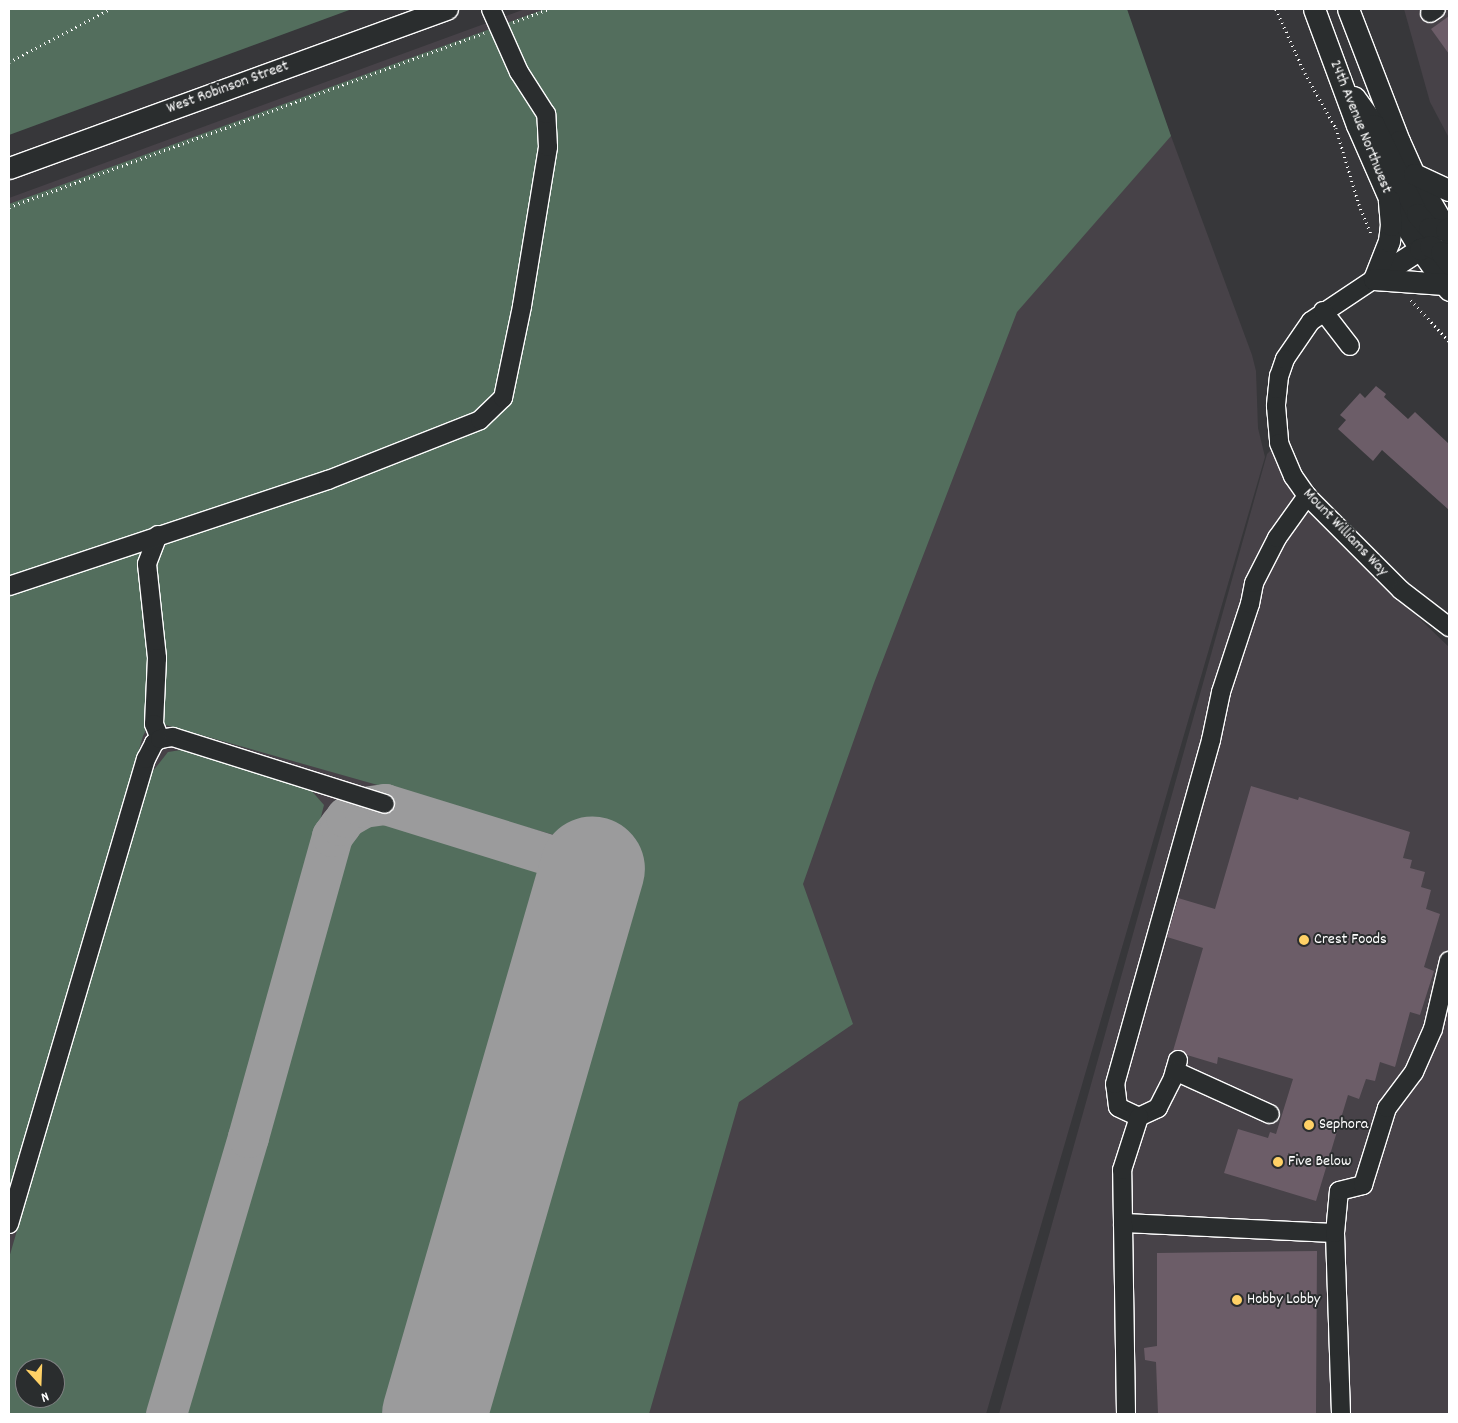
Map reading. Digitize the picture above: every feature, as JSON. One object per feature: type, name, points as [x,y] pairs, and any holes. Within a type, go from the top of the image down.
[{"type":"main road","name":"West Robinson Street","points":[[9,168],[447,9]]},
{"type":"main road","name":"24th Avenue Northwest","points":[[1314,9],[1370,158],[1389,198],[1447,287]]},
{"type":"main road","name":"24th Avenue Northwest","points":[[1348,9],[1389,118],[1414,174],[1448,231]]},
{"type":"main road","points":[[1338,75],[1374,125],[1417,214],[1429,228],[1448,231]]},
{"type":"main road","points":[[1414,174],[1449,190]]},
{"type":"main road","points":[[1374,279],[1384,255],[1391,225],[1389,198]]},
{"type":"main road","points":[[1374,279],[1420,248],[1430,246],[1441,252],[1449,263]]},
{"type":"main road","points":[[1374,279],[1398,280],[1447,287]]},
{"type":"street","points":[[9,586],[328,480],[480,420],[502,398],[522,306],[548,148],[546,114],[519,72],[491,9]]},
{"type":"street","name":"Mount Williams Way","points":[[1374,279],[1323,311],[1311,321],[1285,359],[1279,376],[1276,406],[1280,443],[1284,458],[1307,496],[1401,590],[1449,627]]},
{"type":"street","points":[[1323,311],[1350,346]]},
{"type":"street","points":[[1139,1117],[1118,1107],[1116,1084],[1211,740],[1221,692],[1250,604],[1254,582],[1277,538],[1307,496]]},
{"type":"street","points":[[158,535],[147,564],[157,658],[154,724],[160,739]]},
{"type":"street","points":[[9,1224],[146,759],[154,743],[160,739],[173,737],[385,804]]},
{"type":"street","points":[[1341,1414],[1335,1233],[1339,1191],[1363,1185],[1388,1108],[1414,1072],[1432,1029],[1449,960]]},
{"type":"street","points":[[1126,1414],[1122,1170],[1139,1117],[1158,1108],[1176,1066],[1270,1114]]},
{"type":"street","points":[[1123,1223],[1335,1233]]},
{"type":"path","points":[[9,62],[110,9]]},
{"type":"path","points":[[1276,9],[1305,74],[1336,128],[1366,223],[1384,255]]},
{"type":"path","points":[[9,207],[468,40]]},
{"type":"path","points":[[1398,280],[1412,301],[1449,341]]},
{"type":"shaded area","points":[[525,9],[1124,9],[1252,355],[1256,371],[1258,428],[1265,457],[986,1414],[9,1414],[9,198]]},
{"type":"shaded area","points":[[1404,9],[1449,9],[1449,138],[1430,102]]},
{"type":"shaded area","points":[[1272,449],[1293,489],[1353,555],[1449,647],[1449,1414],[999,1414],[1267,454]]},
{"type":"green space","points":[[9,9],[352,9],[9,135]]},
{"type":"green space","points":[[545,9],[1127,9],[1171,136],[1017,312],[874,683],[803,884],[853,1024],[739,1102],[649,1414],[470,1414],[635,846],[567,828],[565,838],[162,724],[149,724],[143,736],[9,1196],[9,204]]},
{"type":"green space","points":[[181,750],[310,789],[324,805],[150,1414],[9,1414],[9,1258],[149,776],[168,752]]},
{"type":"green space","points":[[380,818],[524,859],[535,867],[539,873],[546,899],[396,1414],[180,1414],[347,843],[360,823]]},
{"type":"building","points":[[1449,16],[1449,54],[1431,29]]},
{"type":"building","points":[[1376,386],[1386,394],[1384,397],[1408,419],[1415,412],[1449,444],[1449,510],[1382,450],[1373,461],[1338,429],[1346,420],[1340,415],[1360,393],[1365,398]]},
{"type":"building","name":"Crest Foods","points":[[1251,786],[1298,800],[1299,797],[1410,832],[1403,858],[1412,860],[1410,868],[1425,872],[1421,887],[1431,890],[1426,909],[1440,914],[1424,967],[1434,971],[1420,1015],[1410,1012],[1395,1067],[1380,1062],[1375,1081],[1366,1079],[1359,1099],[1348,1095],[1316,1201],[1224,1173],[1238,1129],[1268,1138],[1270,1132],[1276,1134],[1293,1079],[1218,1057],[1217,1064],[1187,1055],[1181,1050],[1173,1051],[1203,948],[1167,937],[1178,898],[1215,909]]},
{"type":"building","name":"Hobby Lobby","points":[[1317,1251],[1316,1414],[1158,1414],[1156,1362],[1145,1360],[1144,1348],[1157,1346],[1157,1253]]},
{"type":"taxiway","points":[[166,1414],[248,1137],[332,836],[346,817],[363,807],[385,804],[592,868]]},
{"type":"runway","points":[[434,1414],[592,868]]},
{"type":"place","name":"Crest Foods","points":[[1304,940]]},
{"type":"place","name":"Sephora","points":[[1309,1125]]},
{"type":"place","name":"Five Below","points":[[1278,1162]]},
{"type":"place","name":"Hobby Lobby","points":[[1237,1300]]}]
